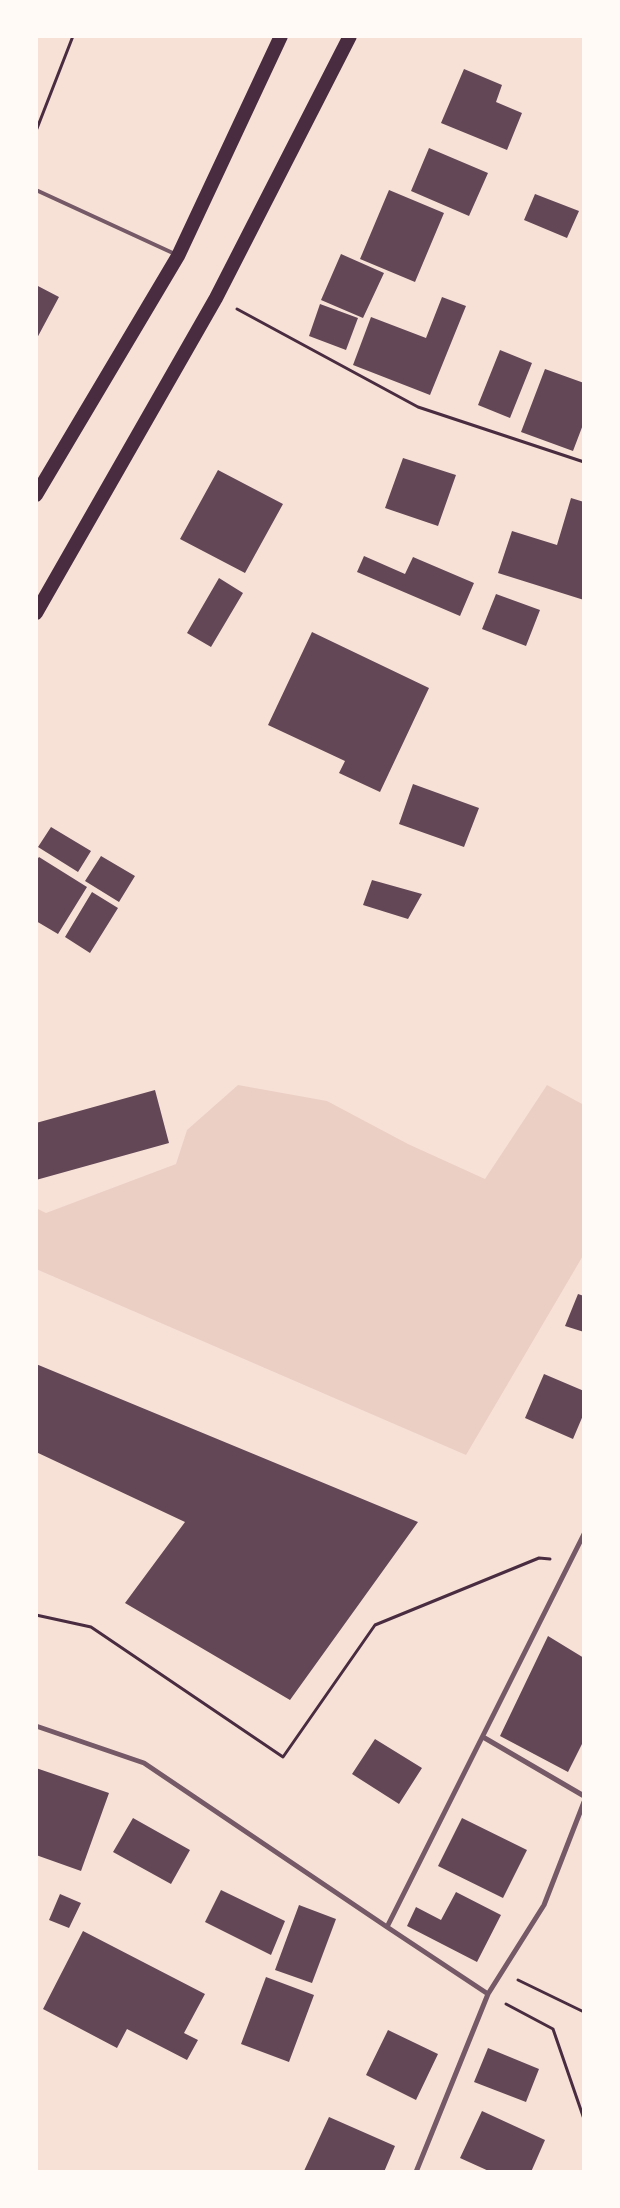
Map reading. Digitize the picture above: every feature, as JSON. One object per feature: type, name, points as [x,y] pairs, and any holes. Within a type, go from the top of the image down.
[{"type":"highway","points":[[36,495],[178,256],[281,36]]},
{"type":"highway","points":[[36,613],[216,298],[350,36]]},
{"type":"street","points":[[387,1928],[584,1534]]},
{"type":"street","points":[[36,1726],[144,1763],[387,1928],[488,1994]]},
{"type":"street","points":[[483,1737],[584,1796]]},
{"type":"street","points":[[416,2172],[488,1994],[544,1905],[584,1802]]},
{"type":"lane","points":[[36,190],[178,256]]},
{"type":"path","points":[[36,130],[73,36]]},
{"type":"path","points":[[216,298],[418,406],[584,462]]},
{"type":"path","points":[[36,1615],[91,1627],[282,1756],[374,1626],[539,1558],[570,1561]]},
{"type":"path","points":[[502,1972],[584,2012]]},
{"type":"path","points":[[488,1994],[553,2029],[584,2119]]},
{"type":"shaded area","points":[[238,1085],[327,1101],[408,1144],[485,1179],[547,1085],[584,1105],[584,1254],[466,1455],[36,1269],[36,1208],[46,1213],[176,1164],[187,1130]]},
{"type":"building","points":[[464,69],[502,85],[496,102],[522,113],[507,150],[441,123]]},
{"type":"building","points":[[429,148],[488,173],[469,216],[411,191]]},
{"type":"building","points":[[389,190],[444,213],[415,282],[360,259]]},
{"type":"building","points":[[535,194],[579,211],[567,238],[524,220]]},
{"type":"building","points":[[341,254],[384,273],[363,318],[321,300]]},
{"type":"building","points":[[36,285],[59,297],[36,340]]},
{"type":"building","points":[[442,297],[466,306],[430,395],[353,365],[371,317],[426,338]]},
{"type":"building","points":[[320,304],[358,318],[346,350],[309,336]]},
{"type":"building","points":[[500,350],[532,363],[510,418],[478,405]]},
{"type":"building","points":[[545,369],[584,383],[584,422],[573,451],[521,432]]},
{"type":"building","points":[[403,458],[456,475],[438,526],[385,508]]},
{"type":"building","points":[[218,470],[283,504],[245,573],[180,539]]},
{"type":"building","points":[[571,498],[584,502],[584,600],[498,573],[512,531],[557,545]]},
{"type":"building","points":[[364,556],[405,574],[413,557],[474,583],[460,616],[357,572]]},
{"type":"building","points":[[219,578],[243,593],[211,647],[187,633]]},
{"type":"building","points":[[496,594],[540,610],[526,646],[482,629]]},
{"type":"building","points":[[312,632],[429,688],[380,792],[339,773],[345,761],[268,725]]},
{"type":"building","points":[[413,784],[479,808],[464,847],[399,824]]},
{"type":"building","points":[[51,827],[91,851],[78,872],[38,847]]},
{"type":"building","points":[[101,856],[135,876],[119,902],[85,881]]},
{"type":"building","points":[[39,857],[87,887],[58,934],[36,921],[36,861]]},
{"type":"building","points":[[372,880],[422,894],[408,919],[363,905]]},
{"type":"building","points":[[92,892],[118,908],[90,953],[65,937]]},
{"type":"building","points":[[155,1090],[169,1143],[36,1180],[36,1123]]},
{"type":"building","points":[[578,1294],[584,1296],[584,1332],[565,1326]]},
{"type":"building","points":[[36,1364],[418,1522],[290,1700],[125,1603],[185,1522],[36,1452]]},
{"type":"building","points":[[544,1374],[584,1391],[584,1413],[573,1439],[525,1418]]},
{"type":"building","points":[[548,1636],[584,1658],[584,1740],[568,1772],[500,1736]]},
{"type":"building","points":[[375,1739],[422,1768],[399,1804],[352,1774]]},
{"type":"building","points":[[36,1768],[109,1793],[81,1871],[36,1855]]},
{"type":"building","points":[[133,1818],[190,1850],[171,1884],[113,1852]]},
{"type":"building","points":[[462,1818],[527,1850],[503,1898],[438,1866]]},
{"type":"building","points":[[221,1890],[285,1921],[271,1955],[205,1922]]},
{"type":"building","points":[[456,1892],[501,1915],[477,1962],[407,1926],[416,1907],[441,1920]]},
{"type":"building","points":[[60,1894],[81,1903],[69,1928],[49,1920]]},
{"type":"building","points":[[299,1905],[336,1919],[312,1983],[275,1970]]},
{"type":"building","points":[[83,1931],[205,1994],[184,2033],[198,2040],[187,2060],[127,2029],[117,2048],[43,2009]]},
{"type":"building","points":[[266,1977],[314,1995],[289,2062],[241,2044]]},
{"type":"building","points":[[388,2030],[438,2054],[416,2100],[366,2075]]},
{"type":"building","points":[[488,2048],[539,2069],[526,2102],[474,2082]]},
{"type":"building","points":[[482,2111],[545,2140],[531,2172],[491,2172],[460,2158]]},
{"type":"building","points":[[329,2117],[395,2146],[384,2172],[304,2171]]}]
